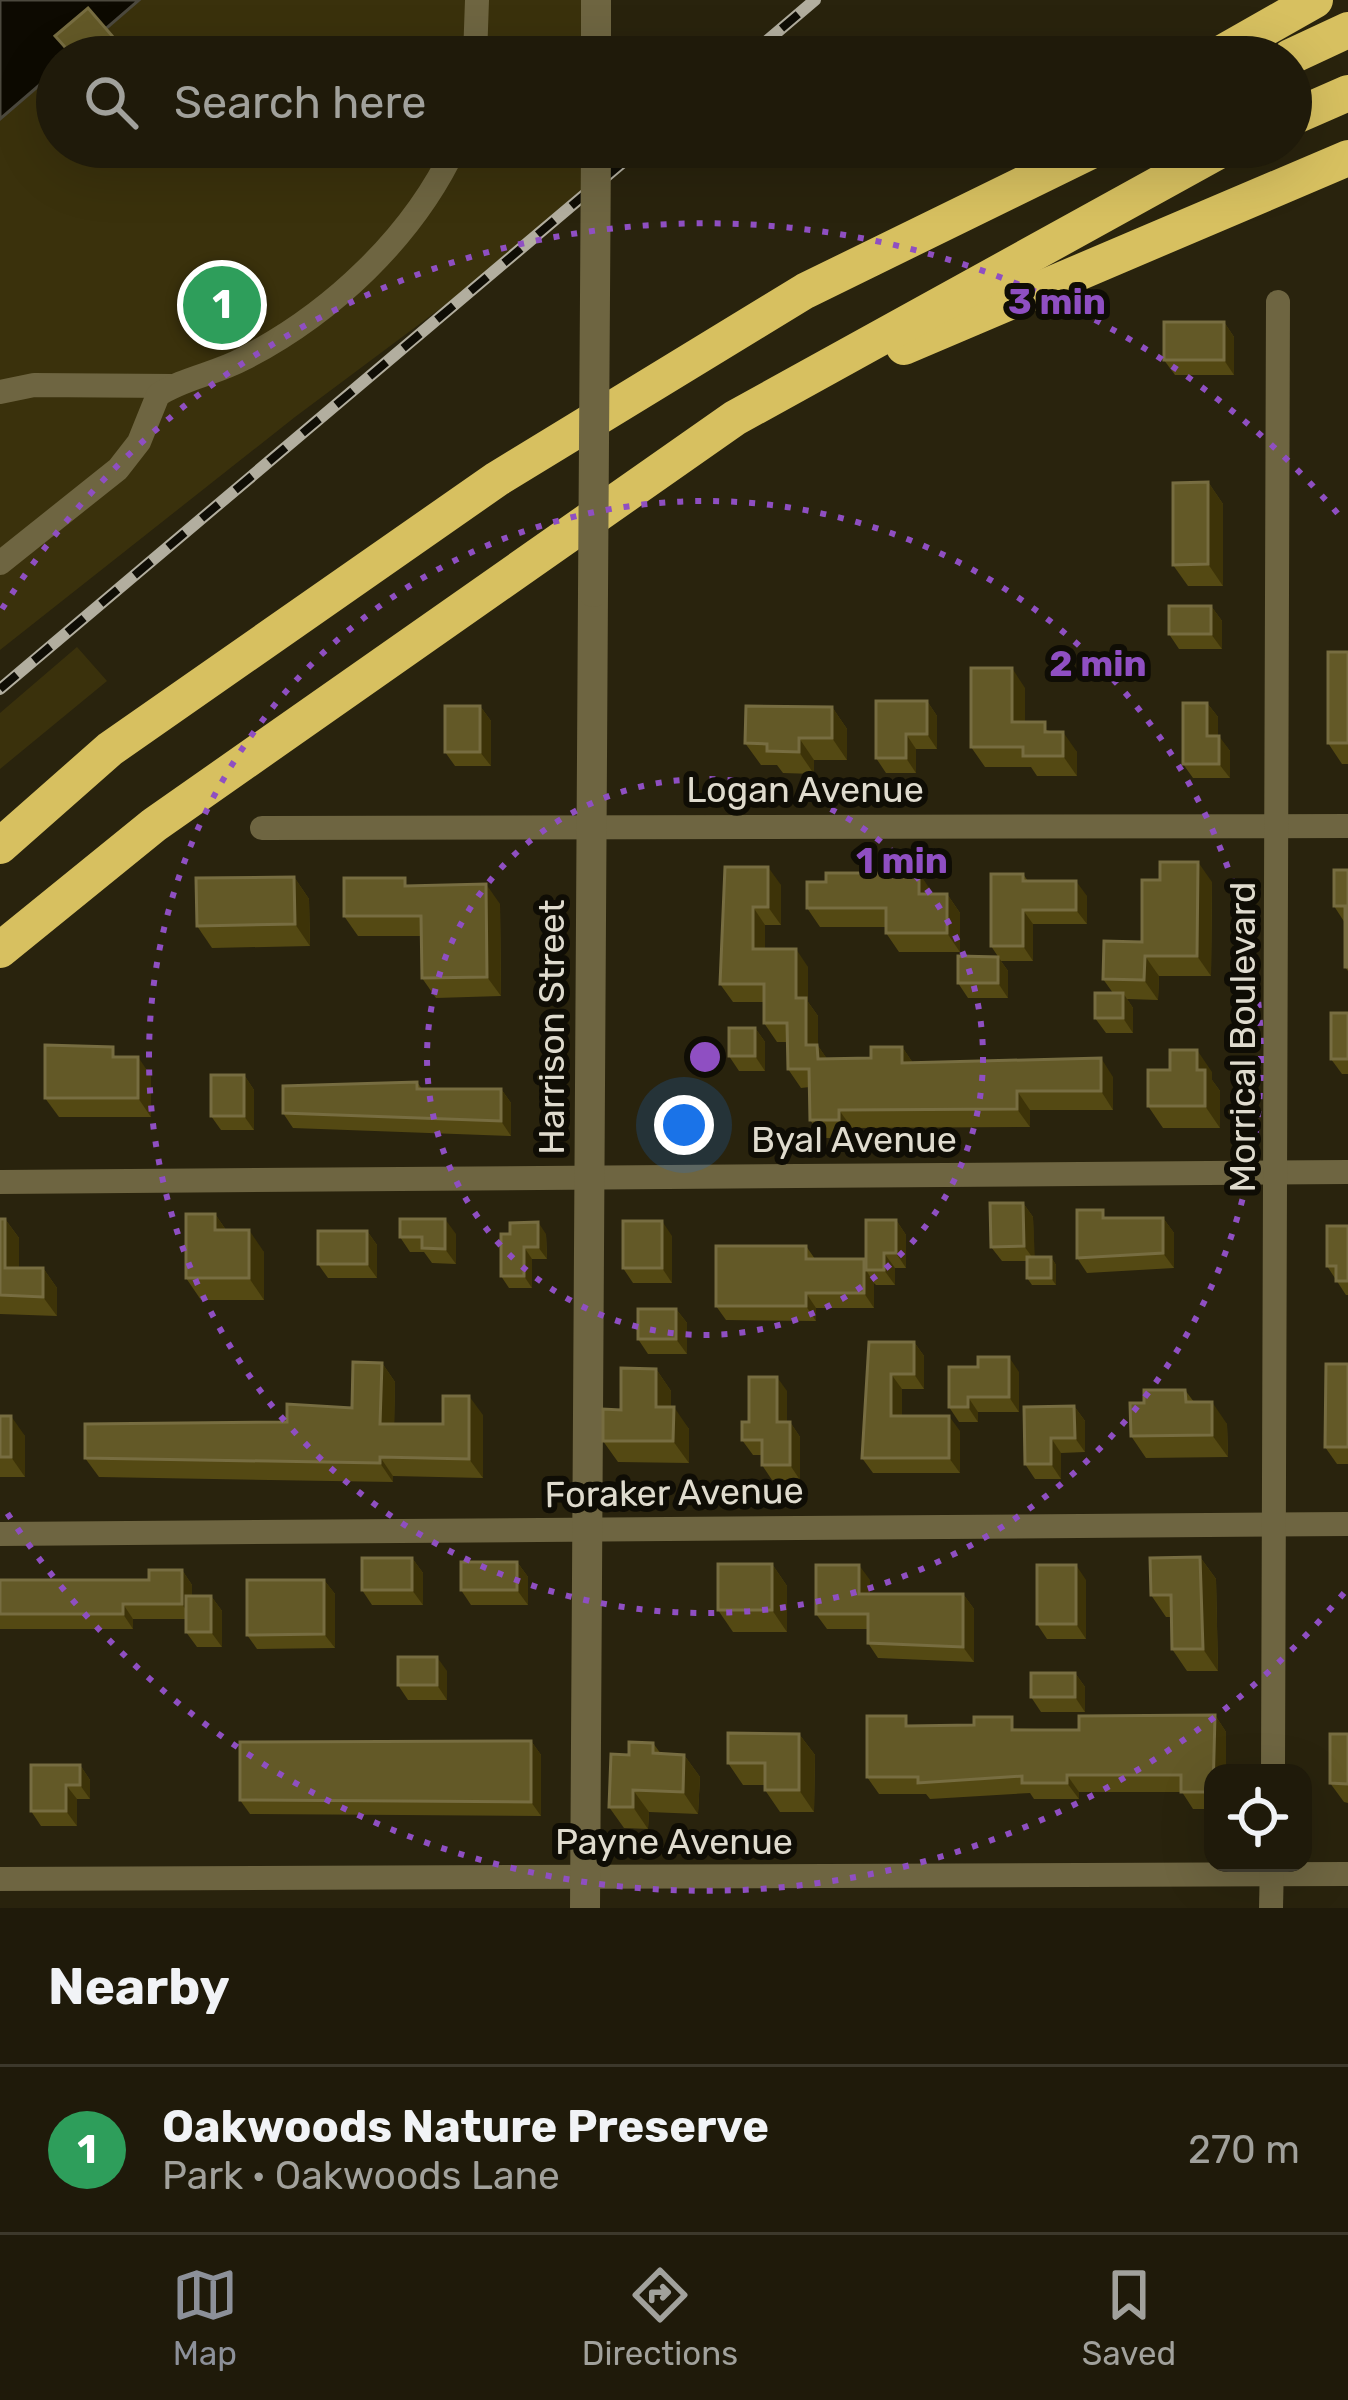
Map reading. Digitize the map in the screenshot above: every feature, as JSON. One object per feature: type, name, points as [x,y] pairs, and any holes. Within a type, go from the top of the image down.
[{"type":"highway","points":[[1252,36],[1315,0]]},
{"type":"highway","points":[[1312,47],[1348,30]]},
{"type":"highway","points":[[1312,109],[1348,93]]},
{"type":"highway","points":[[735,418],[1348,158]]},
{"type":"highway","points":[[0,846],[110,749],[430,522],[805,291],[1021,168]]},
{"type":"highway","points":[[805,291],[1056,168]]},
{"type":"highway","points":[[0,950],[154,825],[735,418],[1188,168]]},
{"type":"street","points":[[476,36],[477,0]]},
{"type":"street","points":[[596,0],[596,36]]},
{"type":"street","points":[[0,392],[34,385],[172,386],[238,362],[284,337],[338,294],[423,206],[444,168]]},
{"type":"street","name":"Harrison Street","points":[[585,1893],[596,168]]},
{"type":"street","name":"Morrical Boulevard","points":[[1273,1764],[1278,302]]},
{"type":"street","points":[[0,563],[118,470],[139,442],[149,410],[172,386]]},
{"type":"street","name":"Logan Avenue","points":[[262,828],[1348,826]]},
{"type":"street","name":"Byal Avenue","points":[[0,1182],[1348,1172]]},
{"type":"street","name":"Foraker Avenue","points":[[0,1534],[1348,1524]]},
{"type":"street","name":"Payne Avenue","points":[[0,1879],[585,1893],[1204,1871]]},
{"type":"street","points":[[1271,1908],[1272,1872]]},
{"type":"street","name":"Payne Avenue","points":[[1312,1872],[1348,1874]]},
{"type":"shaded area","points":[[0,0],[596,0],[596,36],[36,36],[36,168],[596,168],[595,193],[295,417],[0,650]]},
{"type":"shaded area","points":[[0,0],[139,0],[97,36],[36,36],[36,88],[0,119]]},
{"type":"shaded area","points":[[77,647],[107,681],[0,769],[0,713]]},
{"type":"building","points":[[88,8],[112,36],[55,36]]},
{"type":"building","points":[[1164,322],[1224,322],[1224,360],[1164,360]]},
{"type":"building","points":[[1208,482],[1208,564],[1173,565],[1173,483]]},
{"type":"building","points":[[1169,606],[1211,606],[1211,634],[1169,634]]},
{"type":"building","points":[[1328,652],[1348,652],[1348,743],[1328,743]]},
{"type":"building","points":[[971,668],[1012,668],[1012,722],[1045,722],[1045,732],[1063,732],[1063,756],[1023,756],[1023,747],[971,747]]},
{"type":"building","points":[[876,701],[927,701],[927,734],[906,734],[906,758],[876,758]]},
{"type":"building","points":[[1183,703],[1207,703],[1207,736],[1219,736],[1219,764],[1183,764]]},
{"type":"building","points":[[445,706],[480,706],[480,752],[445,752]]},
{"type":"building","points":[[746,706],[832,707],[832,738],[799,738],[799,752],[767,751],[767,744],[745,743]]},
{"type":"building","points":[[1160,862],[1198,862],[1197,956],[1145,956],[1144,980],[1103,979],[1104,941],[1142,942],[1142,880],[1160,880]]},
{"type":"building","points":[[725,867],[768,867],[768,907],[753,907],[753,949],[796,949],[796,998],[806,998],[806,1045],[817,1045],[818,1059],[871,1058],[871,1047],[902,1047],[902,1063],[1101,1058],[1101,1091],[1017,1091],[1017,1109],[839,1110],[839,1120],[810,1120],[809,1069],[788,1069],[787,1023],[764,1023],[764,984],[720,984]]},
{"type":"building","points":[[1334,870],[1348,870],[1348,967],[1345,906],[1334,906]]},
{"type":"building","points":[[826,873],[919,873],[919,894],[947,894],[947,933],[886,933],[886,908],[807,908],[807,882],[826,882]]},
{"type":"building","points":[[991,874],[1023,874],[1023,881],[1076,881],[1076,910],[1023,910],[1023,946],[991,946]]},
{"type":"building","points":[[294,877],[295,924],[197,926],[196,878]]},
{"type":"building","points":[[344,878],[405,878],[405,886],[486,884],[487,977],[422,978],[421,916],[344,916]]},
{"type":"building","points":[[958,956],[998,957],[998,983],[958,983]]},
{"type":"building","points":[[1095,993],[1123,993],[1123,1018],[1095,1018]]},
{"type":"building","points":[[1331,1013],[1348,1013],[1348,1059],[1331,1059]]},
{"type":"building","points":[[729,1028],[755,1028],[755,1056],[729,1056]]},
{"type":"building","points":[[45,1045],[113,1047],[113,1057],[138,1057],[138,1098],[45,1098]]},
{"type":"building","points":[[1170,1050],[1197,1050],[1197,1070],[1205,1070],[1205,1106],[1148,1106],[1148,1070],[1170,1070]]},
{"type":"building","points":[[211,1075],[244,1075],[244,1116],[211,1116]]},
{"type":"building","points":[[417,1082],[417,1089],[501,1089],[501,1121],[283,1113],[283,1086]]},
{"type":"building","points":[[990,1203],[1023,1203],[1024,1246],[991,1247]]},
{"type":"building","points":[[1077,1210],[1103,1210],[1103,1218],[1163,1218],[1163,1253],[1077,1258]]},
{"type":"building","points":[[186,1214],[215,1214],[215,1230],[249,1230],[249,1278],[186,1278]]},
{"type":"building","points":[[0,1219],[5,1219],[5,1268],[43,1268],[43,1297],[0,1295]]},
{"type":"building","points":[[400,1219],[445,1219],[445,1249],[422,1248],[422,1237],[400,1237]]},
{"type":"building","points":[[866,1220],[896,1220],[896,1253],[884,1253],[884,1270],[866,1270]]},
{"type":"building","points":[[623,1221],[662,1221],[662,1268],[623,1268]]},
{"type":"building","points":[[538,1222],[538,1247],[524,1247],[524,1276],[501,1276],[501,1234],[510,1234],[510,1223]]},
{"type":"building","points":[[1327,1226],[1348,1226],[1348,1281],[1336,1281],[1336,1266],[1327,1266]]},
{"type":"building","points":[[318,1231],[367,1231],[367,1264],[318,1264]]},
{"type":"building","points":[[716,1246],[806,1246],[806,1259],[864,1259],[864,1293],[806,1293],[806,1306],[716,1306]]},
{"type":"building","points":[[1027,1257],[1051,1257],[1051,1278],[1027,1278]]},
{"type":"building","points":[[638,1309],[676,1309],[676,1339],[638,1339]]},
{"type":"building","points":[[869,1342],[914,1342],[914,1374],[891,1374],[891,1416],[949,1416],[949,1458],[862,1458]]},
{"type":"building","points":[[978,1357],[1009,1357],[1009,1397],[968,1397],[968,1407],[949,1407],[949,1367],[978,1367]]},
{"type":"building","points":[[353,1362],[382,1363],[380,1424],[443,1424],[443,1396],[469,1396],[469,1459],[380,1457],[380,1463],[85,1458],[85,1424],[287,1422],[287,1404],[352,1408]]},
{"type":"building","points":[[1326,1364],[1348,1364],[1348,1447],[1325,1447]]},
{"type":"building","points":[[621,1368],[656,1369],[656,1407],[674,1407],[673,1441],[603,1441],[603,1409],[621,1410]]},
{"type":"building","points":[[749,1377],[777,1377],[777,1422],[790,1422],[790,1465],[762,1465],[762,1440],[742,1440],[742,1422],[749,1422]]},
{"type":"building","points":[[1144,1390],[1185,1390],[1186,1402],[1212,1402],[1212,1435],[1131,1436],[1130,1403],[1144,1403]]},
{"type":"building","points":[[1074,1406],[1075,1438],[1051,1438],[1051,1464],[1025,1464],[1024,1407]]},
{"type":"building","points":[[0,1416],[11,1416],[11,1457],[0,1457]]},
{"type":"building","points":[[1200,1557],[1203,1649],[1172,1649],[1171,1595],[1151,1595],[1150,1558]]},
{"type":"building","points":[[362,1558],[412,1558],[412,1590],[362,1590]]},
{"type":"building","points":[[461,1562],[517,1562],[517,1590],[461,1590]]},
{"type":"building","points":[[718,1564],[772,1564],[772,1610],[718,1610]]},
{"type":"building","points":[[816,1565],[859,1565],[859,1594],[963,1594],[963,1647],[868,1643],[868,1614],[816,1614]]},
{"type":"building","points":[[1037,1565],[1076,1565],[1076,1624],[1037,1624]]},
{"type":"building","points":[[149,1570],[182,1570],[182,1604],[123,1604],[123,1614],[0,1614],[0,1580],[149,1580]]},
{"type":"building","points":[[247,1580],[324,1580],[324,1634],[247,1635]]},
{"type":"building","points":[[186,1596],[211,1596],[211,1632],[186,1632]]},
{"type":"building","points":[[398,1657],[437,1657],[437,1685],[398,1685]]},
{"type":"building","points":[[1031,1673],[1075,1673],[1075,1697],[1031,1697]]},
{"type":"building","points":[[1215,1715],[1214,1764],[1204,1764],[1204,1792],[1181,1792],[1181,1775],[1067,1775],[1067,1783],[1022,1783],[1022,1776],[918,1783],[918,1777],[867,1777],[867,1716],[906,1716],[906,1726],[974,1725],[974,1717],[1012,1717],[1012,1730],[1079,1730],[1079,1716]]},
{"type":"building","points":[[728,1733],[799,1734],[799,1790],[765,1790],[765,1763],[728,1763]]},
{"type":"building","points":[[1330,1734],[1348,1734],[1348,1784],[1330,1783]]},
{"type":"building","points":[[531,1741],[531,1802],[240,1800],[240,1742]]},
{"type":"building","points":[[629,1742],[653,1743],[653,1753],[684,1755],[683,1792],[633,1790],[633,1807],[609,1807],[611,1754],[629,1755]]},
{"type":"building","points":[[31,1765],[80,1765],[80,1785],[66,1785],[66,1811],[31,1811]]},
{"type":"railway","points":[[773,36],[815,0]]},
{"type":"railway","points":[[0,689],[616,168]]},
{"type":"place","name":"Oakwoods Nature Preserve","points":[[222,305]]}]
